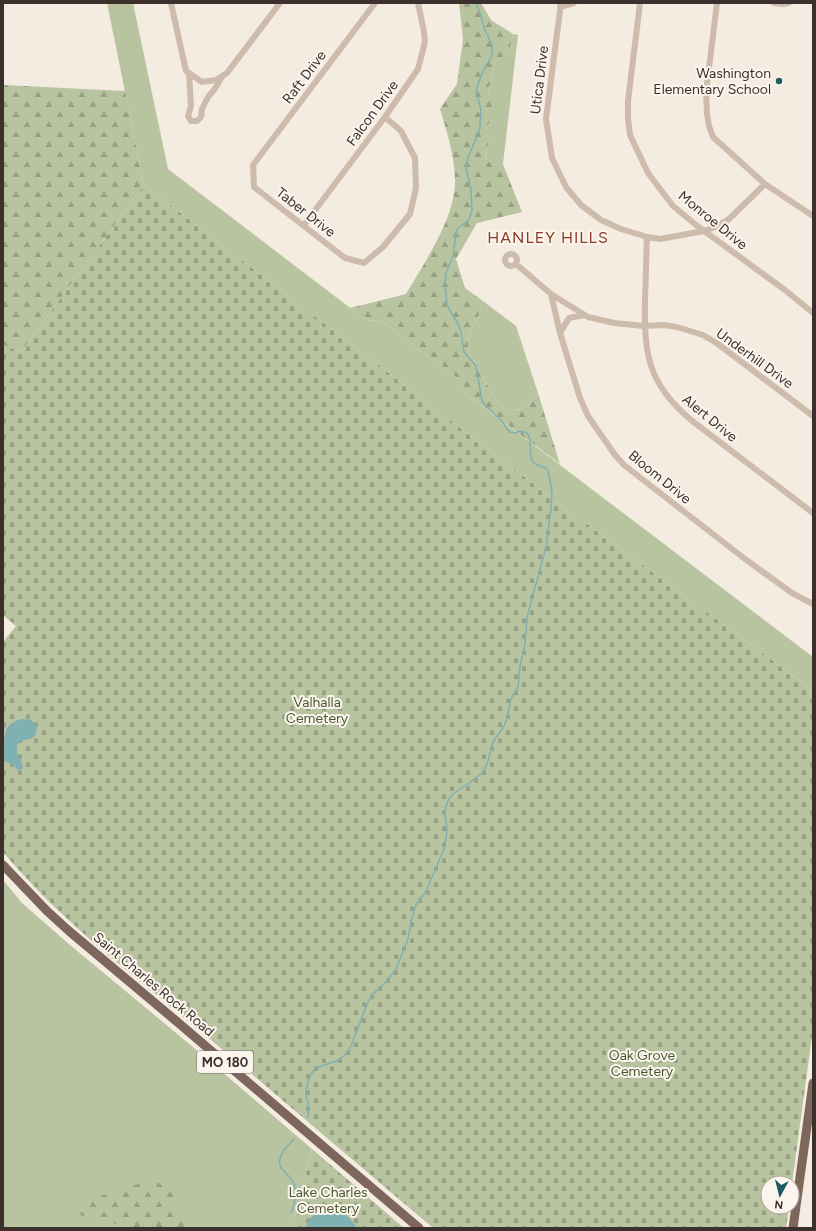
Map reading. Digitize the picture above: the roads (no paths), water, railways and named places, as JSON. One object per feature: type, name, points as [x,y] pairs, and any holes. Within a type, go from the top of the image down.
[{"type":"main road","name":"Saint Charles Rock Road","points":[[3,865],[47,911],[69,931],[181,1024],[419,1228]]},
{"type":"main road","points":[[793,1228],[811,1112],[813,1083]]},
{"type":"street","points":[[171,3],[186,71],[202,82],[216,80],[227,74],[280,3]]},
{"type":"street","name":"Raft Drive","points":[[253,165],[375,3]]},
{"type":"street","name":"Falcon Drive","points":[[304,225],[385,117],[419,67],[425,42],[418,3]]},
{"type":"street","points":[[561,5],[574,3]]},
{"type":"street","name":"Monroe Drive","points":[[640,3],[628,101],[628,118],[630,135],[648,173],[673,206],[704,231],[785,290],[813,313]]},
{"type":"street","points":[[718,3],[706,92],[706,114],[713,137],[765,184],[813,216]]},
{"type":"street","points":[[774,3],[789,3]]},
{"type":"street","name":"Utica Drive","points":[[561,5],[546,119],[552,158],[566,188],[581,205],[601,220],[621,229],[647,237],[660,239],[704,231],[728,220],[765,184]]},
{"type":"street","points":[[189,73],[191,106],[188,116],[191,121],[197,121],[201,117],[204,103],[223,76]]},
{"type":"street","name":"Taber Drive","points":[[253,165],[254,187],[345,258],[364,262],[383,247],[410,214],[416,188],[415,158],[401,131],[385,117]]},
{"type":"street","name":"Alert Drive","points":[[647,237],[644,326],[649,362],[654,376],[663,391],[677,409],[690,420],[813,513]]},
{"type":"street","name":"Underhill Drive","points":[[516,264],[551,294],[588,317],[644,326],[664,325],[677,327],[711,339],[813,416]]},
{"type":"street","name":"Bloom Drive","points":[[551,294],[560,333],[583,406],[588,416],[624,465],[792,593],[813,604]]},
{"type":"street","points":[[560,333],[569,318],[584,315]]},
{"type":"water","points":[[21,719],[31,720],[35,724],[36,733],[33,738],[20,742],[17,747],[17,751],[23,766],[20,770],[12,764],[3,761],[3,751],[7,728],[12,723]]},
{"type":"water","points":[[327,1209],[337,1210],[345,1214],[357,1228],[305,1228],[313,1216],[319,1211]]},
{"type":"waterway","points":[[308,1117],[309,1106],[306,1096],[306,1089],[311,1074],[316,1068],[339,1060],[347,1053],[368,1002],[374,993],[386,982],[396,969],[408,939],[411,921],[416,905],[426,891],[444,849],[447,828],[445,815],[446,806],[449,799],[453,794],[483,772],[488,761],[493,742],[504,726],[511,699],[518,687],[520,666],[525,644],[527,617],[546,547],[552,492],[548,470],[534,463],[532,460],[530,440],[527,433],[520,431],[515,433],[510,432],[502,421],[482,401],[476,366],[464,352],[461,332],[447,305],[445,286],[446,273],[453,256],[457,229],[469,220],[472,210],[471,189],[466,168],[468,157],[480,127],[481,110],[476,91],[482,73],[492,55],[492,45],[485,30],[476,3]]},
{"type":"waterway","points":[[291,1213],[295,1201],[295,1188],[292,1180],[281,1168],[279,1162],[284,1150],[294,1139]]},
{"type":"place","name":"Washington Elementary School","points":[[779,81]]},
{"type":"district","name":"HANLEY HILLS","points":[[548,237]]},
{"type":"park label","name":"Valhalla Cemetery","points":[[317,710]]},
{"type":"park label","name":"Oak Grove Cemetery","points":[[642,1064]]},
{"type":"park label","name":"Lake Charles Cemetery","points":[[328,1200]]}]
